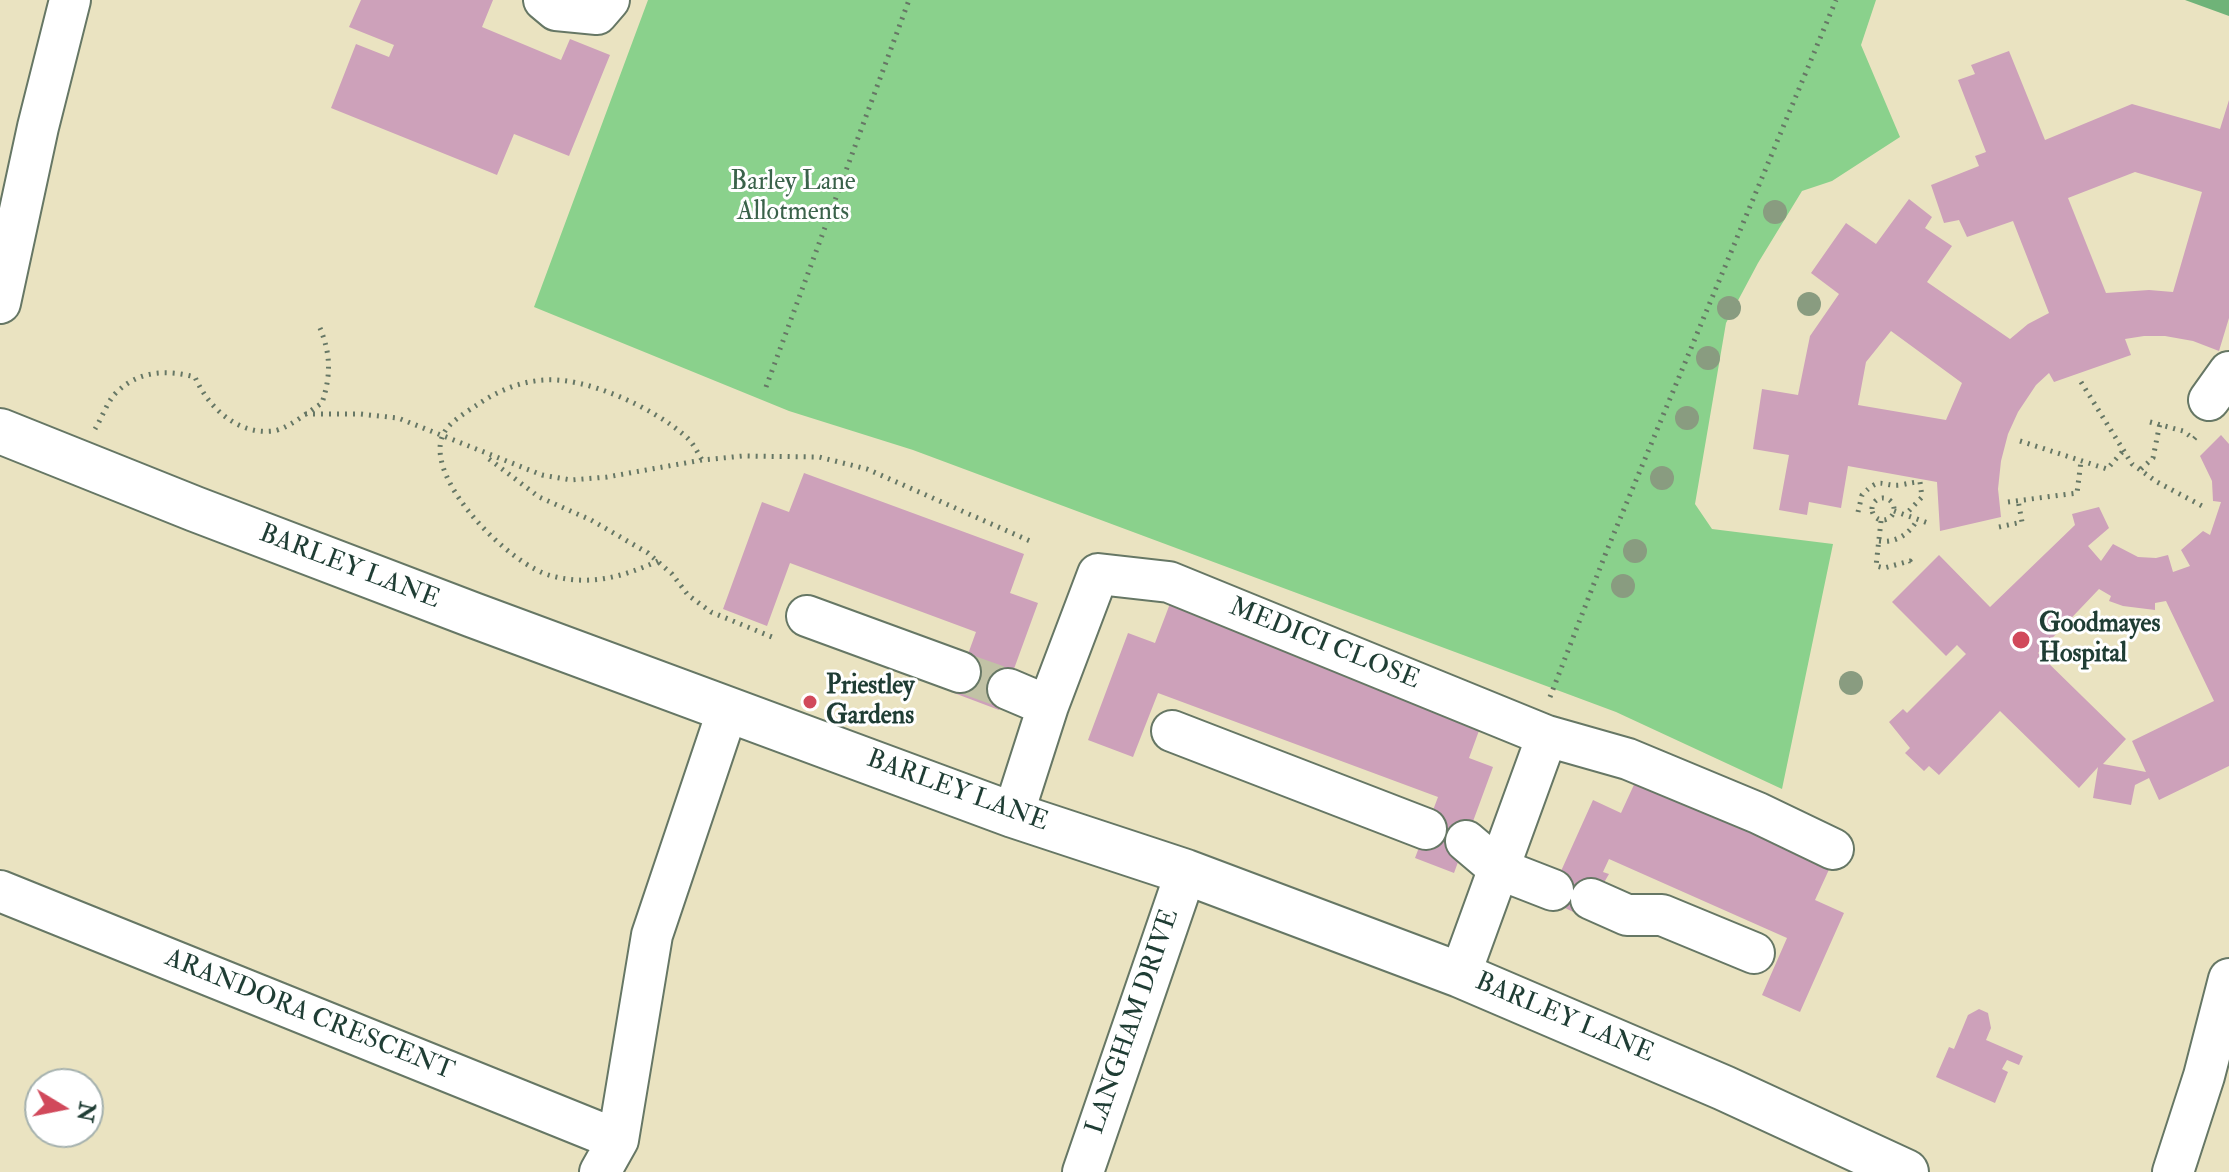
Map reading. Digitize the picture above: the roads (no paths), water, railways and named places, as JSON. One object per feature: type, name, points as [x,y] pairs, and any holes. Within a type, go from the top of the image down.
[{"type":"main road","name":"BARLEY LANE","points":[[0,431],[210,515],[728,709],[1013,815],[1186,872],[1460,975],[1724,1088],[1906,1172]]},
{"type":"street","points":[[0,303],[38,127],[70,0]]},
{"type":"street","points":[[544,0],[556,10],[597,14],[609,0]]},
{"type":"street","name":"MEDICI CLOSE","points":[[1013,815],[1048,706],[1098,574],[1169,582],[1542,734]]},
{"type":"street","points":[[807,616],[960,672]]},
{"type":"street","points":[[1008,689],[1048,706]]},
{"type":"street","points":[[609,1156],[652,935],[728,709]]},
{"type":"street","points":[[1172,731],[1426,829]]},
{"type":"street","points":[[1460,975],[1499,869],[1542,734],[1628,759],[1758,813],[1833,849]]},
{"type":"street","points":[[1466,841],[1499,869],[1553,890]]},
{"type":"street","name":"LANGHAM DRIVE","points":[[1083,1172],[1186,872]]},
{"type":"street","name":"ARANDORA CRESCENT","points":[[0,891],[609,1156]]},
{"type":"street","points":[[1591,899],[1627,915],[1662,915],[1754,953]]},
{"type":"street","points":[[2173,1172],[2204,1076],[2229,979]]},
{"type":"tunnel","points":[[960,672],[1008,689]]},
{"type":"place","name":"Goodmayes Hospital","points":[[2021,640]]},
{"type":"place","name":"Priestley Gardens","points":[[810,702]]},
{"type":"park label","name":"Barley Lane Allotments","points":[[793,198]]}]
